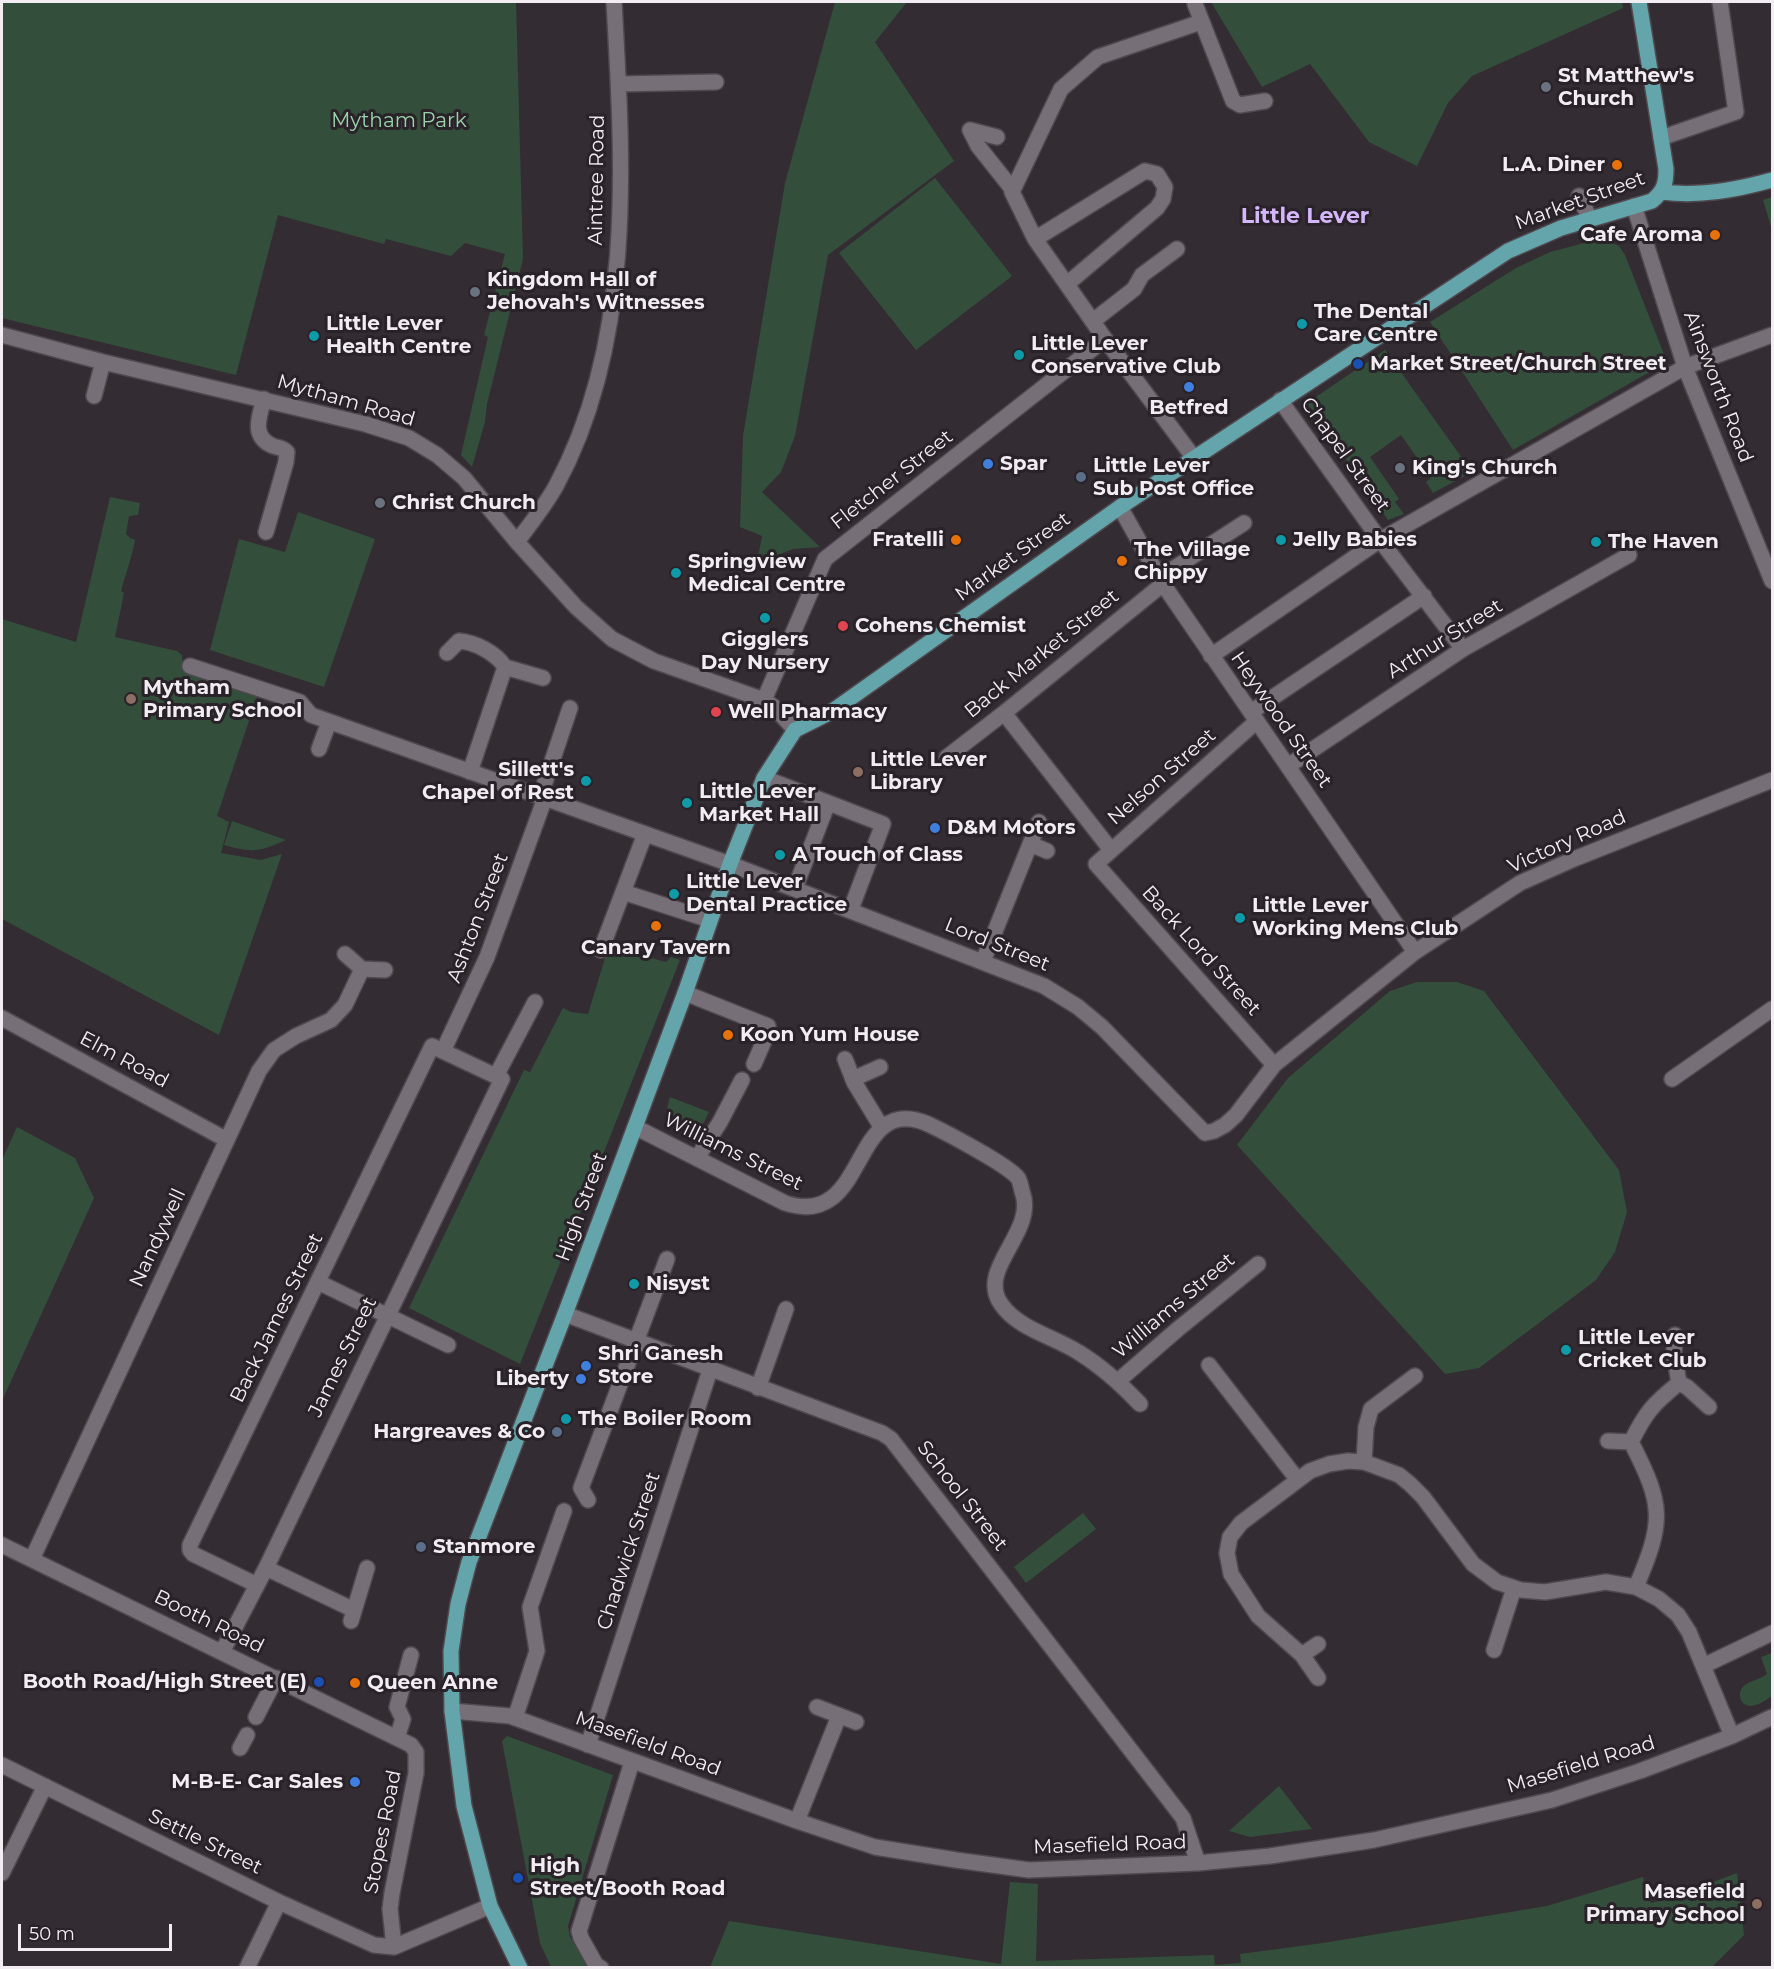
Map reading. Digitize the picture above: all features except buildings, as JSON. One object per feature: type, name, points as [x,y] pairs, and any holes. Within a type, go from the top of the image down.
[{"type":"main road","points":[[1639,2],[1661,138],[1666,183],[1662,192],[1686,195],[1744,188],[1773,180]]},
{"type":"main road","name":"Market Street","points":[[795,730],[831,712],[1120,507],[1280,399],[1508,251],[1561,228],[1652,201],[1662,192]]},
{"type":"main road","name":"High Street","points":[[452,1711],[451,1651],[458,1604],[469,1562],[635,1127],[730,864],[764,778],[795,730]]},
{"type":"main road","points":[[452,1711],[464,1806],[490,1906],[520,1968]]},
{"type":"street","name":"Aintree Road","points":[[517,542],[555,487],[583,427],[603,353],[616,264],[621,189],[619,84],[614,2]]},
{"type":"street","points":[[1661,138],[1736,112],[1720,2]]},
{"type":"street","points":[[1195,4],[1233,101],[1240,105],[1265,101]]},
{"type":"street","points":[[1013,190],[1061,89],[1098,57],[1201,22]]},
{"type":"street","points":[[619,84],[716,82]]},
{"type":"street","points":[[997,137],[970,130],[978,146],[1013,190],[1035,239],[1105,339],[1194,458]]},
{"type":"street","points":[[1035,239],[1145,171],[1157,174],[1165,187],[1163,199],[1157,208],[1067,284]]},
{"type":"street","points":[[1579,196],[1590,219]]},
{"type":"street","name":"Ainsworth Road","points":[[1634,206],[1685,368],[1773,581]]},
{"type":"street","points":[[1093,321],[1134,289],[1142,275],[1177,249]]},
{"type":"street","name":"Mytham Road","points":[[2,334],[103,362],[365,424],[409,438],[437,455],[464,478],[517,542],[576,607],[612,639],[654,661],[764,700],[774,707],[795,730]]},
{"type":"street","points":[[1211,656],[1380,540],[1685,368],[1773,335]]},
{"type":"street","name":"Fletcher Street","points":[[764,700],[825,559],[1105,339]]},
{"type":"street","points":[[94,396],[103,362]]},
{"type":"street","points":[[264,399],[258,426],[259,435],[265,441],[284,448],[286,452],[286,462],[266,532]]},
{"type":"street","name":"Chapel Street","points":[[1280,399],[1380,540],[1463,649]]},
{"type":"street","name":"Heywood Street","points":[[1120,507],[1161,581],[1415,952]]},
{"type":"street","name":"Back Market Street","points":[[947,757],[1004,713],[1161,581],[1244,523]]},
{"type":"street","name":"Arthur Street","points":[[1288,766],[1463,649],[1629,555]]},
{"type":"street","name":"Nelson Street","points":[[1096,864],[1254,717],[1424,596]]},
{"type":"street","points":[[447,653],[459,641],[467,641],[476,644],[502,662],[505,667],[543,678]]},
{"type":"street","name":"Lord Street","points":[[190,666],[300,702],[311,716],[730,864],[851,909],[1044,986],[1077,1006],[1102,1027],[1205,1133]]},
{"type":"street","points":[[470,772],[505,667]]},
{"type":"street","name":"Ashton Street","points":[[443,1051],[484,966],[543,797],[570,708]]},
{"type":"street","points":[[1004,713],[1111,850]]},
{"type":"street","points":[[319,749],[329,722]]},
{"type":"street","points":[[764,778],[883,824],[851,909]]},
{"type":"street","name":"Victory Road","points":[[1205,1133],[1225,1125],[1236,1115],[1274,1065],[1415,952],[1520,883],[1574,859],[1773,780]]},
{"type":"street","points":[[795,888],[828,803]]},
{"type":"street","points":[[983,961],[1039,822]]},
{"type":"street","points":[[601,950],[645,834]]},
{"type":"street","points":[[1030,844],[1047,851]]},
{"type":"street","name":"Back Lord Street","points":[[1096,864],[1274,1065]]},
{"type":"street","points":[[623,892],[710,920]]},
{"type":"street","points":[[345,954],[362,969],[385,970]]},
{"type":"street","name":"Nandywell","points":[[32,1559],[259,1071],[274,1050],[296,1036],[331,1020],[345,1005],[362,969]]},
{"type":"street","points":[[685,993],[768,1026],[754,1064]]},
{"type":"street","name":"James Street","points":[[222,1652],[266,1568],[535,1002]]},
{"type":"street","points":[[1672,1079],[1773,1009]]},
{"type":"street","name":"Elm Road","points":[[2,1018],[227,1140]]},
{"type":"street","name":"Back James Street","points":[[257,1585],[193,1554],[190,1545],[432,1046],[443,1051]]},
{"type":"street","points":[[443,1051],[499,1078]]},
{"type":"street","points":[[844,1059],[882,1128]]},
{"type":"street","points":[[853,1079],[880,1066]]},
{"type":"street","points":[[697,1158],[720,1122],[742,1080]]},
{"type":"street","name":"Williams Street","points":[[635,1127],[798,1208],[809,1208],[830,1201],[840,1192],[870,1140],[882,1128],[899,1120],[920,1121],[1004,1166],[1018,1178],[1025,1198],[1025,1215],[1000,1264],[994,1286],[1000,1303],[1013,1318],[1078,1352],[1118,1381],[1140,1404]]},
{"type":"street","points":[[588,1500],[581,1488],[667,1259]]},
{"type":"street","name":"Williams Street","points":[[1118,1381],[1258,1264]]},
{"type":"street","points":[[318,1282],[448,1346]]},
{"type":"street","points":[[758,1388],[786,1310]]},
{"type":"street","name":"School Street","points":[[565,1314],[882,1433],[891,1439],[1183,1818],[1198,1863]]},
{"type":"street","points":[[1675,1335],[1674,1353],[1679,1383]]},
{"type":"street","points":[[1209,1365],[1298,1479]]},
{"type":"street","name":"Chadwick Street","points":[[588,1745],[710,1370]]},
{"type":"street","points":[[1365,1462],[1366,1427],[1371,1409],[1415,1376]]},
{"type":"street","points":[[1679,1383],[1687,1387],[1709,1407]]},
{"type":"street","points":[[1631,1442],[1642,1419],[1654,1403],[1679,1383]]},
{"type":"street","points":[[1608,1441],[1631,1442]]},
{"type":"street","points":[[1631,1442],[1647,1472],[1657,1506],[1655,1537],[1636,1587]]},
{"type":"street","points":[[1318,1678],[1302,1655],[1258,1616],[1231,1574],[1227,1553],[1230,1537],[1241,1523],[1310,1471],[1329,1464],[1348,1461],[1365,1462],[1399,1475],[1410,1484],[1423,1497],[1473,1564],[1497,1582],[1514,1588],[1545,1592],[1606,1582],[1636,1587],[1659,1599],[1678,1615],[1689,1632],[1732,1736]]},
{"type":"street","points":[[515,1718],[537,1651],[530,1607],[564,1511]]},
{"type":"street","name":"Booth Road","points":[[2,1545],[398,1738]]},
{"type":"street","points":[[266,1568],[353,1615],[367,1568]]},
{"type":"street","points":[[1494,1650],[1514,1588]]},
{"type":"street","points":[[1703,1666],[1773,1633]]},
{"type":"street","points":[[1302,1655],[1318,1644]]},
{"type":"street","points":[[398,1738],[403,1719],[396,1707],[411,1655]]},
{"type":"street","points":[[256,1717],[276,1678]]},
{"type":"street","points":[[818,1707],[856,1722]]},
{"type":"street","name":"Masefield Road","points":[[452,1711],[515,1718],[632,1762],[875,1847],[1029,1870],[1198,1863],[1270,1856],[1374,1840],[1552,1800],[1640,1771],[1732,1736],[1773,1717]]},
{"type":"street","points":[[797,1821],[839,1716]]},
{"type":"street","name":"Stopes Road","points":[[394,1947],[390,1910],[392,1893],[417,1760],[416,1752],[411,1745],[398,1738]]},
{"type":"street","points":[[599,1966],[579,1931],[632,1762]]},
{"type":"street","name":"Settle Street","points":[[2,1765],[365,1942],[394,1947]]},
{"type":"street","points":[[2,1873],[45,1786]]},
{"type":"street","points":[[247,1968],[279,1902]]},
{"type":"street","points":[[394,1947],[490,1906]]},
{"type":"green space","name":"Mytham Park","points":[[2,2],[516,2],[523,259],[487,404],[485,422],[472,467],[461,455],[488,337],[484,335],[505,254],[465,243],[451,256],[386,239],[384,244],[278,215],[236,375],[2,318]]},
{"type":"green space","points":[[835,2],[907,2],[875,42],[954,161],[828,255],[795,436],[781,472],[762,492],[820,547],[793,549],[757,563],[762,536],[740,527],[743,436],[785,183]]},
{"type":"green space","points":[[1211,2],[1622,2],[1623,8],[1472,76],[1448,103],[1417,166],[1369,142],[1310,64],[1262,87]]},
{"type":"green space","points":[[935,178],[1012,276],[916,350],[839,253]]},
{"type":"green space","points":[[1772,197],[1772,230],[1763,200]]},
{"type":"green space","points":[[1603,238],[1619,246],[1625,255],[1667,362],[1513,450],[1430,322],[1516,268],[1550,252]]},
{"type":"green space","points":[[1385,350],[1472,472],[1433,493],[1426,482],[1431,478],[1401,435],[1370,457],[1399,499],[1395,502],[1404,514],[1388,520],[1307,403]]},
{"type":"green space","points":[[110,497],[140,503],[138,515],[129,516],[126,534],[135,540],[121,591],[124,593],[115,637],[177,651],[182,655],[183,668],[258,694],[217,816],[229,822],[221,853],[261,860],[282,854],[219,1035],[2,919],[2,619],[76,642]]},
{"type":"green space","points":[[298,512],[375,539],[324,687],[210,650],[239,539],[285,552]]},
{"type":"green space","points":[[232,821],[286,840],[256,850],[224,845]]},
{"type":"green space","points":[[613,944],[633,953],[666,962],[671,957],[680,960],[520,1364],[409,1308],[524,1070],[530,1072],[563,1008],[571,1012],[588,1014],[605,958]]},
{"type":"green space","points":[[1417,982],[1457,982],[1484,991],[1619,1170],[1627,1212],[1615,1252],[1596,1280],[1479,1368],[1445,1374],[1237,1145],[1288,1078],[1390,991]]},
{"type":"green space","points":[[670,1097],[709,1112],[697,1136],[688,1137],[682,1134],[670,1122],[667,1111]]},
{"type":"green space","points":[[17,1127],[75,1158],[94,1198],[2,1401],[2,1160]]},
{"type":"green space","points":[[1083,1513],[1096,1529],[1026,1583],[1014,1567]]},
{"type":"green space","points":[[1772,1653],[1772,1696],[1762,1703],[1751,1706],[1744,1704],[1740,1695],[1742,1688],[1767,1674],[1761,1657]]},
{"type":"green space","points":[[507,1736],[613,1775],[568,1926],[570,1937],[588,1967],[551,1967],[540,1943],[502,1741]]},
{"type":"green space","points":[[1279,1786],[1312,1829],[1250,1837],[1229,1831]]},
{"type":"green space","points":[[1737,1873],[1744,1935],[1712,1967],[710,1967],[729,1921],[1001,1964],[1010,1882],[1038,1884],[1036,1961],[1214,1955],[1215,1965],[1241,1963],[1240,1954],[1323,1943],[1547,1906],[1643,1877],[1651,1903]]},
{"type":"place","name":"St Matthew's Church","points":[[1546,87]]},
{"type":"place","name":"L.A. Diner","points":[[1617,165]]},
{"type":"place","name":"Cafe Aroma","points":[[1715,235]]},
{"type":"place","name":"Kingdom Hall of Jehovah's Witnesses","points":[[475,292]]},
{"type":"place","name":"The Dental Care Centre","points":[[1302,324]]},
{"type":"place","name":"Little Lever Health Centre","points":[[314,336]]},
{"type":"place","name":"Little Lever Conservative Club","points":[[1019,355]]},
{"type":"place","name":"Market Street/Church Street","points":[[1358,364]]},
{"type":"place","name":"Betfred","points":[[1189,387]]},
{"type":"place","name":"Spar","points":[[988,464]]},
{"type":"place","name":"King's Church","points":[[1400,468]]},
{"type":"place","name":"Little Lever Sub Post Office","points":[[1081,477]]},
{"type":"place","name":"Christ Church","points":[[380,503]]},
{"type":"place","name":"Fratelli","points":[[956,540]]},
{"type":"place","name":"Jelly Babies","points":[[1281,540]]},
{"type":"place","name":"The Haven","points":[[1596,542]]},
{"type":"place","name":"The Village Chippy","points":[[1122,561]]},
{"type":"place","name":"Springview Medical Centre","points":[[676,573]]},
{"type":"place","name":"Gigglers Day Nursery","points":[[765,618]]},
{"type":"place","name":"Cohens Chemist","points":[[843,626]]},
{"type":"place","name":"Mytham Primary School","points":[[131,699]]},
{"type":"place","name":"Well Pharmacy","points":[[716,712]]},
{"type":"place","name":"Little Lever Library","points":[[858,772]]},
{"type":"place","name":"Sillett's Chapel of Rest","points":[[586,781]]},
{"type":"place","name":"Little Lever Market Hall","points":[[687,803]]},
{"type":"place","name":"D&M Motors","points":[[935,828]]},
{"type":"place","name":"A Touch of Class","points":[[780,855]]},
{"type":"place","name":"Little Lever Dental Practice","points":[[674,894]]},
{"type":"place","name":"Little Lever Working Mens Club","points":[[1240,918]]},
{"type":"place","name":"Canary Tavern","points":[[656,926]]},
{"type":"place","name":"Koon Yum House","points":[[728,1035]]},
{"type":"place","name":"Nisyst","points":[[634,1284]]},
{"type":"place","name":"Little Lever Cricket Club","points":[[1566,1350]]},
{"type":"place","name":"Shri Ganesh Store","points":[[586,1366]]},
{"type":"place","name":"Liberty","points":[[581,1379]]},
{"type":"place","name":"The Boiler Room","points":[[566,1419]]},
{"type":"place","name":"Hargreaves & Co","points":[[557,1432]]},
{"type":"place","name":"Stanmore","points":[[421,1547]]},
{"type":"place","name":"Booth Road/High Street (E)","points":[[319,1682]]},
{"type":"place","name":"Queen Anne","points":[[355,1683]]},
{"type":"place","name":"M-B-E- Car Sales","points":[[355,1782]]},
{"type":"place","name":"High Street/Booth Road","points":[[518,1878]]},
{"type":"place","name":"Masefield Primary School","points":[[1757,1904]]},
{"type":"district","name":"Little Lever","points":[[1305,217]]}]
